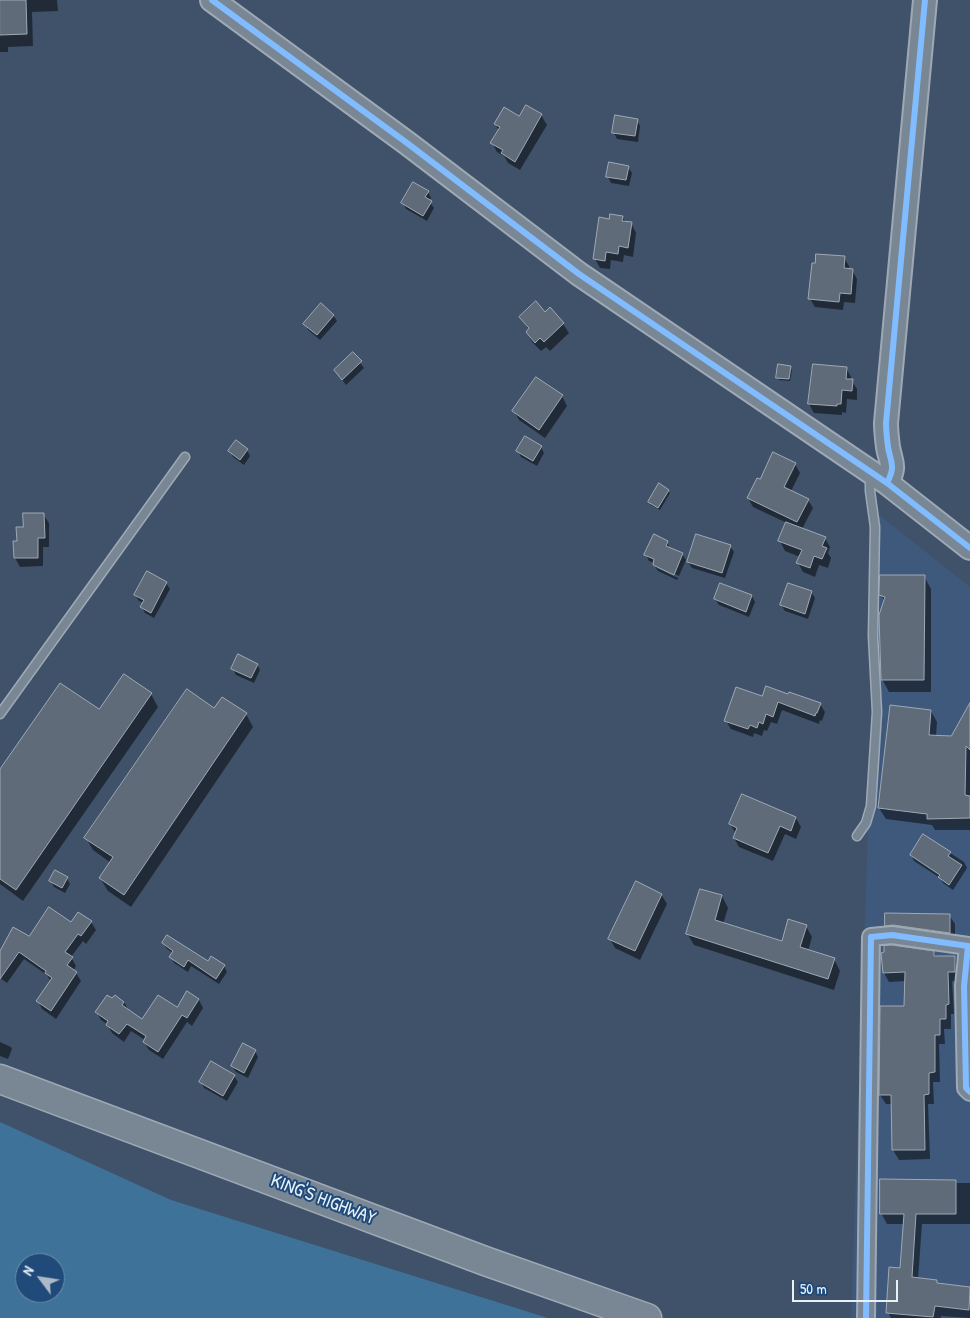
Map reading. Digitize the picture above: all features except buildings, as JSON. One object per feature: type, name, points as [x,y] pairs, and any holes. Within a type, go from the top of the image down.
[{"type":"highway","name":"KING'S HIGHWAY","points":[[0,1079],[485,1261],[647,1318]]},
{"type":"street","points":[[212,0],[407,143],[579,274],[881,478],[970,548]]},
{"type":"street","points":[[881,478],[892,474],[893,463],[888,449],[886,423],[925,0]]},
{"type":"street","points":[[866,1318],[871,937],[892,935],[968,946],[964,986],[966,1088],[970,1092]]},
{"type":"lane","points":[[0,714],[185,457]]},
{"type":"lane","points":[[857,836],[866,823],[870,806],[876,712],[873,636],[875,527],[870,483],[881,478]]},
{"type":"shaded area","points":[[879,515],[970,587],[970,1318],[851,1318]]},
{"type":"shaded area","points":[[0,1122],[171,1200],[548,1318],[0,1318]]},
{"type":"cycle path","points":[[212,0],[407,143],[579,274],[887,483]]},
{"type":"cycle path","points":[[925,0],[886,423],[892,468],[887,483],[970,548]]},
{"type":"cycle path","points":[[866,1318],[871,937],[892,935],[968,946],[964,986],[966,1088],[970,1092]]}]
